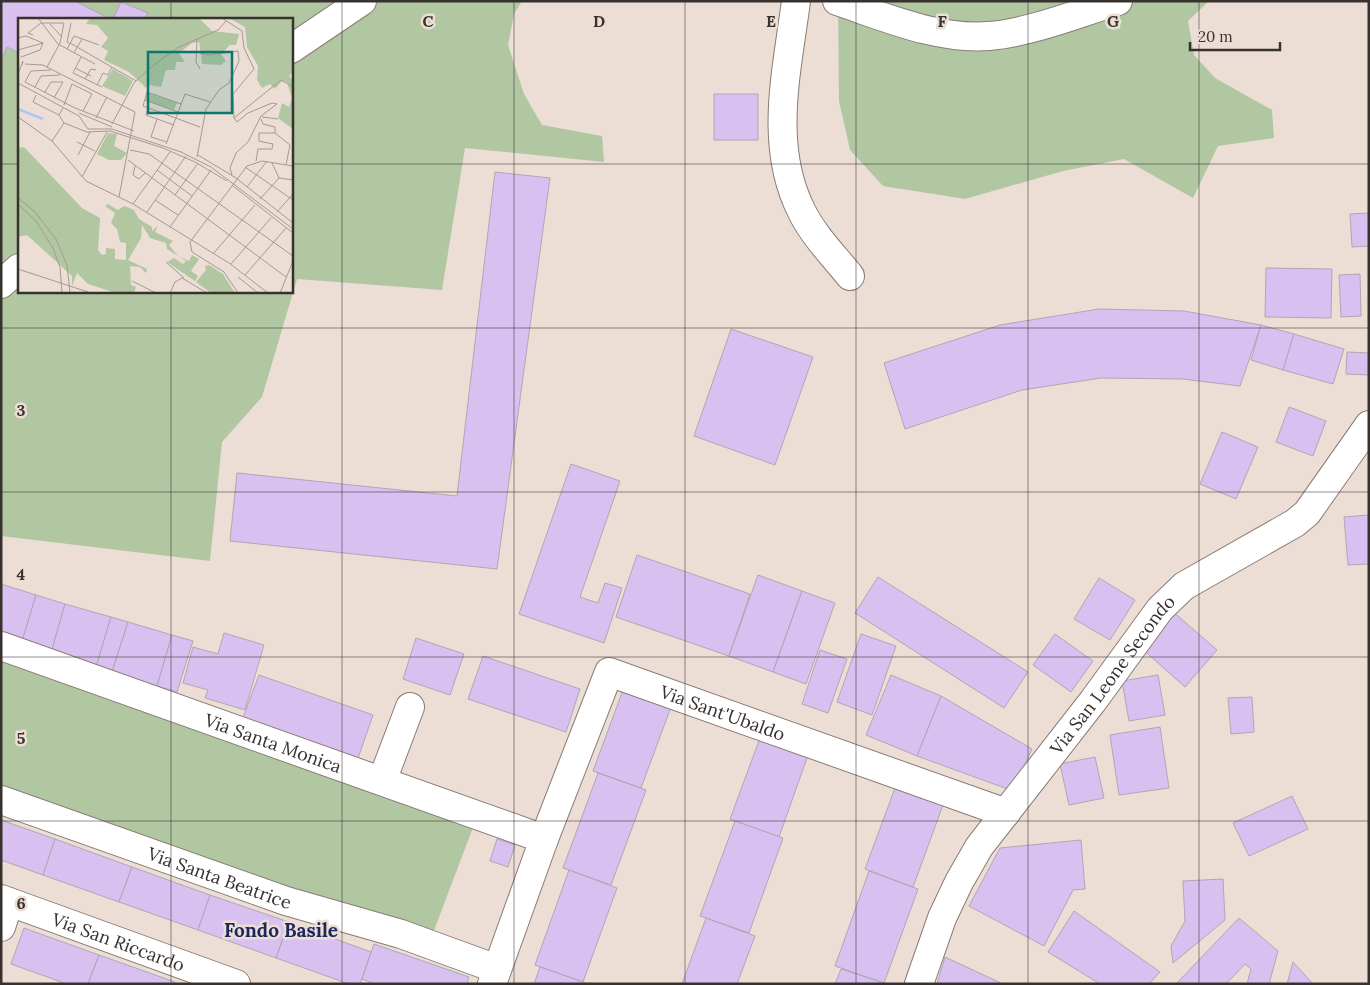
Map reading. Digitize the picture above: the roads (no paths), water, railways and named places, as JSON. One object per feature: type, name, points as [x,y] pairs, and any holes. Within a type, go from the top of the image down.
[{"type":"street","points":[[292,48],[362,1]]},
{"type":"street","points":[[796,1],[783,99],[783,150],[786,172],[793,193],[810,225],[850,276]]},
{"type":"street","points":[[837,1],[920,28],[970,36],[1008,33],[1118,1]]},
{"type":"street","points":[[1,284],[18,269]]},
{"type":"street","name":"Via San Leone Secondo","points":[[919,984],[942,918],[959,882],[979,847],[1094,701],[1160,609],[1184,586],[1295,523],[1307,513],[1369,425]]},
{"type":"street","name":"Via Santa Monica","points":[[1,646],[544,839]]},
{"type":"street","name":"Via Sant'Ubaldo","points":[[544,839],[609,672],[1006,813]]},
{"type":"street","points":[[382,781],[410,707]]},
{"type":"street","name":"Via Santa Beatrice","points":[[1,800],[286,901],[401,934],[494,976]]},
{"type":"street","points":[[494,976],[544,839]]},
{"type":"street","name":"Via San Riccardo","points":[[4,910],[236,984]]},
{"type":"district","name":"Fondo Basile","points":[[281,930]]}]
